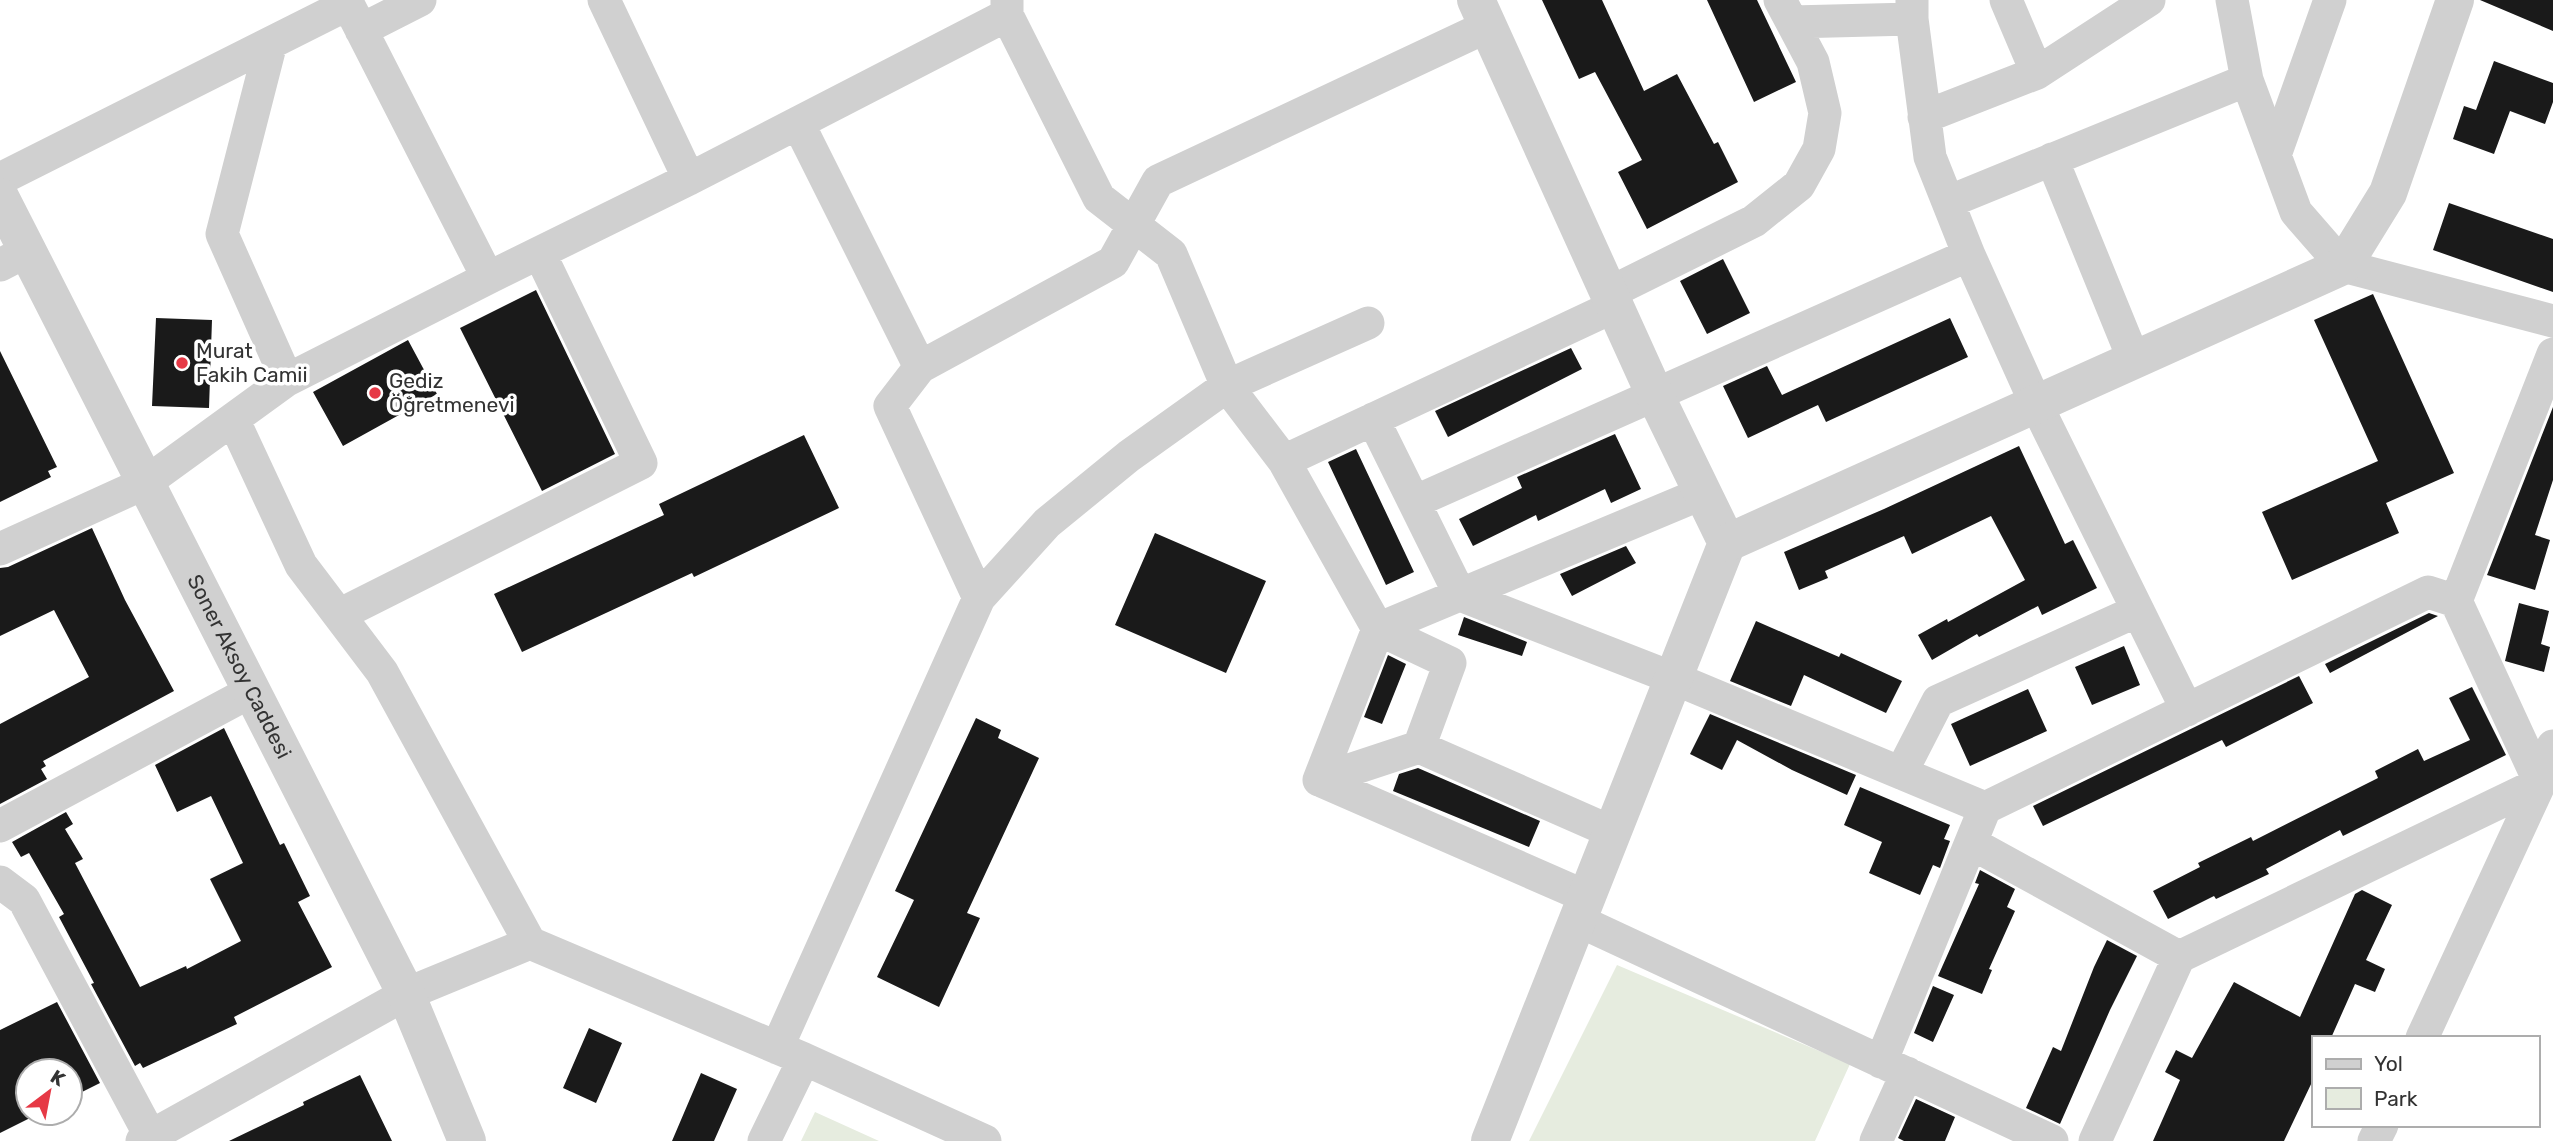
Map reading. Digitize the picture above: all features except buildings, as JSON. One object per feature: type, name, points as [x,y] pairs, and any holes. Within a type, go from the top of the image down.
[{"type":"street","points":[[0,179],[271,43],[352,11],[420,0]]},
{"type":"street","points":[[604,0],[689,179]]},
{"type":"street","points":[[2006,0],[2037,73]]},
{"type":"street","points":[[1924,117],[2037,73],[2148,0]]},
{"type":"street","points":[[2232,0],[2247,80],[2296,212],[2343,265],[2553,321]]},
{"type":"street","points":[[2275,155],[2330,0]]},
{"type":"street","points":[[1490,1141],[1727,543],[2343,265],[2389,193],[2455,0]]},
{"type":"street","points":[[0,549],[145,483],[287,380],[798,123],[1007,7],[1099,198],[1171,254],[1227,386],[1284,461],[1378,629],[1450,663],[1419,747]]},
{"type":"street","points":[[1284,461],[1612,300],[1754,221],[1799,185],[1819,149],[1825,113],[1813,62],[1786,11],[1912,10],[1930,157],[1969,255],[2036,404],[2187,710]]},
{"type":"street","points":[[352,11],[488,278]]},
{"type":"street","points":[[979,598],[890,406],[920,367],[1112,262],[1158,181],[1482,13],[1655,395],[1727,543]]},
{"type":"street","points":[[271,43],[222,234],[287,380]]},
{"type":"street","points":[[1948,202],[2247,80]]},
{"type":"street","points":[[798,123],[920,367]]},
{"type":"street","points":[[2052,159],[2134,360]]},
{"type":"street","name":"Soner Aksoy Caddesi","points":[[0,197],[14,258],[145,483],[406,994],[460,1137]]},
{"type":"street","points":[[339,615],[641,463],[540,254]]},
{"type":"street","points":[[1414,502],[1969,255]]},
{"type":"street","points":[[764,1141],[791,1054],[979,598],[1047,523],[1129,456],[1227,386],[1368,324]]},
{"type":"street","points":[[2540,783],[2456,601],[2553,354]]},
{"type":"street","points":[[233,419],[301,565],[382,672],[530,943],[791,1054],[985,1141]]},
{"type":"street","points":[[1373,419],[1460,595],[1673,678],[1985,808]]},
{"type":"street","points":[[1319,780],[1378,629],[1703,493]]},
{"type":"street","points":[[1876,1141],[1894,1068],[1985,808],[2428,592],[2456,601]]},
{"type":"street","points":[[1901,773],[1938,701],[2137,611]]},
{"type":"street","points":[[0,826],[252,691]]},
{"type":"street","points":[[2423,1036],[2540,783],[2553,746]]},
{"type":"street","points":[[1319,780],[1419,747],[1612,832]]},
{"type":"street","points":[[1319,780],[1582,908],[1894,1068],[2052,1141]]},
{"type":"street","points":[[2095,1141],[2179,957],[2540,783]]},
{"type":"street","points":[[1971,843],[2179,957]]},
{"type":"street","points":[[0,882],[24,900],[149,1139],[406,994],[530,943]]},
{"type":"green space","points":[[1617,965],[1850,1064],[1815,1141],[1529,1141]]},
{"type":"green space","points":[[815,1112],[879,1141],[801,1141]]},
{"type":"place","name":"Murat Fakih Camii","points":[[182,363]]},
{"type":"place","name":"Gediz Öğretmenevi","points":[[375,393]]}]
